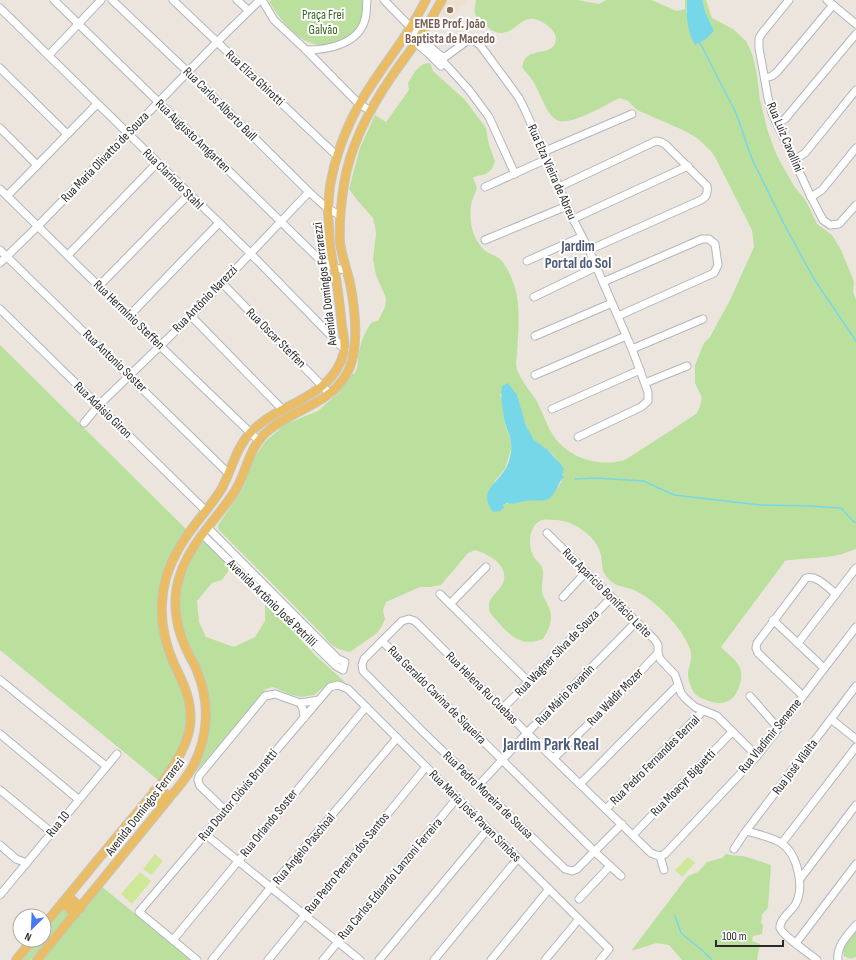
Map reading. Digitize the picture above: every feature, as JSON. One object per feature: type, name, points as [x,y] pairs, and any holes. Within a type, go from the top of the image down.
[{"type":"main road","name":"Avenida Domingos Ferrarezzi","points":[[193,526],[206,511],[221,488],[236,454],[250,432],[265,419],[282,409],[305,399],[329,380],[345,350],[340,301],[330,247],[328,209],[333,170],[349,124],[359,104],[408,31],[426,0]]},
{"type":"main road","name":"Avenida Domingos Ferrarezzi","points":[[206,529],[235,490],[248,459],[259,440],[272,427],[315,404],[330,394],[347,374],[354,354],[354,326],[350,285],[340,245],[340,215],[344,182],[355,145],[371,111],[391,77],[418,40],[442,0]]},
{"type":"main road","points":[[193,526],[206,529],[206,511]]},
{"type":"main road","name":"Avenida Domingos Ferrarezi","points":[[52,915],[154,792],[184,749],[190,728],[191,717],[188,697],[181,676],[167,645],[162,624],[162,605],[164,588],[169,570],[178,550],[193,526]]},
{"type":"main road","name":"Avenida Domingos Ferrarezi","points":[[37,960],[136,838],[138,830],[169,796],[193,766],[201,744],[206,723],[206,701],[196,669],[185,648],[179,632],[176,615],[176,592],[180,574],[188,556],[206,529]]},
{"type":"main road","points":[[154,792],[162,790],[169,796]]},
{"type":"main road","points":[[65,900],[78,911]]},
{"type":"main road","points":[[16,960],[26,948]]},
{"type":"street","name":"Rua Augusto Amgarten","points":[[54,0],[317,257],[334,268]]},
{"type":"street","points":[[49,55],[101,0]]},
{"type":"street","name":"Rua Carlos Alberto Bull","points":[[112,0],[188,72],[309,192],[328,209],[340,215]]},
{"type":"street","name":"Rua Eliza Ghirotti","points":[[173,0],[337,156]]},
{"type":"street","points":[[237,0],[248,10]]},
{"type":"street","points":[[261,0],[274,20],[359,104],[371,111]]},
{"type":"street","name":"Rua Maria Olivatto de Souza","points":[[0,263],[38,226],[216,42],[248,10],[261,0]]},
{"type":"street","points":[[306,50],[328,49],[343,44],[352,38],[366,19],[366,0]]},
{"type":"street","points":[[384,0],[408,31],[418,40],[428,53],[469,90]]},
{"type":"street","name":"Rua Luiz Cavallini","points":[[789,0],[759,38],[759,48],[772,113],[823,220],[832,225],[841,223],[856,205]]},
{"type":"street","points":[[827,0],[856,24]]},
{"type":"street","points":[[765,78],[778,72],[833,5]]},
{"type":"street","name":"Rua Clarindo Stahl","points":[[0,8],[218,224],[250,253],[345,350]]},
{"type":"street","points":[[777,124],[785,119],[856,34]]},
{"type":"street","points":[[418,40],[429,46],[469,90],[489,117],[515,174]]},
{"type":"street","name":"Rua Elza Vieira de Abreu","points":[[429,46],[441,56],[445,57],[467,41],[473,40],[480,45],[519,98],[581,237],[589,250],[632,349],[649,397],[645,405],[578,437]]},
{"type":"street","points":[[0,68],[67,134]]},
{"type":"street","points":[[794,160],[805,153],[856,90]]},
{"type":"street","points":[[7,196],[97,104]]},
{"type":"street","points":[[485,186],[515,174],[545,156],[632,114]]},
{"type":"street","points":[[0,128],[37,165]]},
{"type":"street","points":[[559,186],[651,143],[659,142],[666,145],[707,186],[708,193],[701,200],[589,250]]},
{"type":"street","points":[[811,197],[822,190],[856,148]]},
{"type":"street","points":[[68,255],[157,163]]},
{"type":"street","points":[[573,219],[688,166]]},
{"type":"street","name":"Rua Hermínio Steffen","points":[[0,189],[129,316],[259,440]]},
{"type":"street","name":"Rua Antônio Narezzi","points":[[84,422],[99,405],[191,316],[309,192]]},
{"type":"street","points":[[99,286],[188,194]]},
{"type":"street","points":[[485,240],[567,206]]},
{"type":"street","points":[[129,316],[218,224]]},
{"type":"street","points":[[527,261],[581,237]]},
{"type":"street","points":[[603,282],[702,240],[709,239],[715,244],[718,265],[710,276],[618,316]]},
{"type":"street","name":"Rua Antonio Soster","points":[[0,250],[228,473]]},
{"type":"street","points":[[534,297],[596,267]]},
{"type":"street","points":[[334,268],[346,270]]},
{"type":"street","name":"Rua Oscar Steffen","points":[[222,284],[330,394]]},
{"type":"street","points":[[535,336],[612,303]]},
{"type":"street","name":"Rua Adaisio Giron","points":[[0,309],[206,511]]},
{"type":"street","points":[[191,316],[282,409]]},
{"type":"street","points":[[632,349],[703,319]]},
{"type":"street","points":[[535,375],[626,336]]},
{"type":"street","points":[[645,384],[687,366]]},
{"type":"street","points":[[552,409],[640,370]]},
{"type":"street","name":"Avenida Artônio José Petrilli","points":[[206,529],[338,659],[345,662],[343,670],[336,666],[206,529]]},
{"type":"street","name":"Rua Aparício Bonifácio Leite","points":[[547,533],[656,641],[658,653],[662,661],[675,675],[682,693],[690,703],[717,716],[757,756]]},
{"type":"street","points":[[450,604],[486,567]]},
{"type":"street","points":[[798,643],[856,568]]},
{"type":"street","points":[[563,597],[586,572]]},
{"type":"street","points":[[803,696],[758,653],[756,646],[773,620],[806,578],[815,578],[836,594]]},
{"type":"street","points":[[440,594],[529,682]]},
{"type":"street","name":"Rua Wagner Silva de Souza","points":[[503,708],[611,598]]},
{"type":"street","name":"Rua Helena Ru Cuebas","points":[[382,640],[402,621],[409,619],[415,621],[527,733],[652,854],[660,856]]},
{"type":"street","points":[[773,620],[824,668]]},
{"type":"street","name":"Rua Mário Pavanin","points":[[479,785],[527,733],[636,622]]},
{"type":"street","name":"Rua Vladimir Seneme","points":[[660,856],[665,854],[757,756],[856,627]]},
{"type":"street","name":"Rua Pedro Moreira de Sousa","points":[[382,640],[364,659],[362,664],[363,671],[565,869],[572,871],[577,869],[622,824]]},
{"type":"street","name":"Rua Geraldo Cavina de Siqueira","points":[[382,640],[621,876]]},
{"type":"street","name":"Rua Waldir Mozer","points":[[554,758],[658,653]]},
{"type":"street","points":[[0,680],[106,766]]},
{"type":"street","points":[[580,784],[678,685]]},
{"type":"street","name":"Rua Doutor Clóvis Brunetti","points":[[173,940],[139,912],[330,687],[341,686]]},
{"type":"street","name":"Rua Maria José Pavan Simões","points":[[341,686],[348,689],[609,949],[600,960]]},
{"type":"street","name":"Rua José Vilalta","points":[[734,849],[856,686]]},
{"type":"street","points":[[225,810],[200,786],[198,780],[199,776],[265,696],[275,694],[300,703],[319,700]]},
{"type":"street","points":[[750,696],[778,728]]},
{"type":"street","points":[[300,703],[303,709],[304,718]]},
{"type":"street","name":"Rua Orlando Soster","points":[[173,940],[366,707]]},
{"type":"street","name":"Rua Pedro Fernandes Bernal","points":[[606,809],[704,711]]},
{"type":"street","points":[[831,719],[856,739]]},
{"type":"street","name":"Rua Moacyr Biguetti","points":[[633,835],[732,732]]},
{"type":"street","points":[[0,734],[78,799]]},
{"type":"street","name":"Rua Angelo Paschoal","points":[[212,960],[397,738]]},
{"type":"street","points":[[782,843],[856,747]]},
{"type":"street","name":"Rua 10","points":[[0,895],[116,754]]},
{"type":"street","name":"Rua Pedro Pereira dos Santos","points":[[268,960],[426,767]]},
{"type":"street","points":[[0,790],[51,832]]},
{"type":"street","name":"Rua Carlos Eduardo Lanzoni Ferreira","points":[[323,960],[457,798]]},
{"type":"street","points":[[800,879],[856,805]]},
{"type":"street","points":[[379,960],[488,829]]},
{"type":"street","points":[[746,831],[782,843],[793,858],[797,866],[800,879],[795,904],[782,921],[780,929],[784,934],[817,960]]},
{"type":"street","points":[[205,834],[360,960]]},
{"type":"street","points":[[0,845],[16,859],[22,869]]},
{"type":"street","points":[[660,856],[664,870]]},
{"type":"street","points":[[434,960],[518,858]]},
{"type":"street","points":[[16,859],[27,863]]},
{"type":"street","points":[[796,943],[856,864]]},
{"type":"street","points":[[579,899],[610,866]]},
{"type":"street","points":[[491,960],[549,890]]},
{"type":"street","points":[[545,960],[579,919]]},
{"type":"street","points":[[838,958],[840,946],[856,924]]},
{"type":"street","points":[[173,940],[197,960]]},
{"type":"shaded area","name":"EMEB Prof. João Baptista de Macedo","points":[[448,0],[469,0],[465,7],[461,4],[451,20],[440,14]]},
{"type":"green space","name":"Praça Frei Galvão","points":[[271,0],[363,0],[364,16],[360,25],[355,31],[342,40],[326,45],[318,45],[304,40],[292,31],[273,8],[269,2]]},
{"type":"green space","points":[[476,0],[578,0],[599,4],[606,0],[651,0],[677,11],[685,9],[685,0],[687,0],[686,13],[706,14],[702,0],[706,0],[712,18],[733,29],[746,41],[753,57],[760,100],[768,132],[777,156],[794,186],[806,201],[817,224],[832,235],[841,250],[854,282],[853,291],[856,300],[856,549],[830,557],[785,561],[721,647],[736,661],[741,673],[741,680],[735,695],[732,699],[723,703],[712,702],[695,694],[688,677],[691,654],[686,641],[677,626],[660,608],[640,593],[614,584],[605,575],[600,552],[593,540],[588,534],[569,523],[556,520],[540,521],[533,528],[530,536],[532,553],[543,570],[542,591],[551,616],[549,628],[543,639],[529,642],[518,639],[512,636],[492,615],[489,609],[489,603],[503,583],[503,571],[501,566],[491,557],[475,550],[468,553],[441,585],[420,587],[386,602],[383,610],[385,619],[377,633],[350,652],[332,645],[218,529],[218,525],[241,491],[251,462],[265,442],[285,424],[318,411],[338,393],[351,375],[355,373],[360,348],[365,334],[372,322],[378,321],[385,307],[386,298],[376,275],[373,259],[376,234],[373,218],[349,189],[360,148],[375,115],[386,122],[409,90],[408,83],[414,73],[419,67],[426,63],[430,63],[433,71],[465,100],[486,128],[489,145],[495,161],[492,169],[486,174],[473,177],[477,188],[471,205],[470,218],[472,229],[474,235],[484,250],[496,256],[503,262],[512,280],[517,296],[519,312],[516,363],[518,372],[538,404],[548,427],[556,439],[572,453],[582,458],[603,462],[625,460],[697,413],[702,398],[695,383],[695,365],[704,343],[710,337],[730,300],[754,247],[752,230],[715,157],[697,138],[683,130],[637,110],[628,101],[620,98],[576,119],[559,121],[554,118],[547,109],[535,84],[522,67],[524,60],[528,56],[552,48],[556,39],[554,32],[546,24],[538,20],[527,19],[512,30],[502,33],[495,32],[485,26],[477,18],[475,12]],"holes":[[[500,394],[517,395],[523,419],[528,431],[536,442],[548,450],[557,460],[561,469],[562,478],[561,482],[548,499],[520,501],[514,504],[509,503],[503,505],[494,482],[505,469],[512,446],[504,420],[503,402]]]},
{"type":"green space","points":[[0,345],[187,530],[158,604],[159,624],[167,656],[178,679],[187,706],[186,734],[172,764],[158,780],[0,650]]},
{"type":"green space","points":[[204,541],[231,567],[222,580],[212,583],[197,601],[199,622],[206,637],[234,647],[255,637],[265,621],[265,601],[315,655],[345,682],[335,681],[325,686],[314,695],[301,697],[273,687],[266,689],[196,772],[209,726],[210,707],[206,683],[184,634],[180,613],[180,602],[186,571],[193,556]]},
{"type":"green space","points":[[155,854],[163,861],[151,875],[143,869]]},
{"type":"green space","points":[[726,854],[746,857],[771,865],[768,908],[762,914],[762,934],[753,936],[752,941],[760,944],[757,960],[682,960],[669,945],[657,943],[631,951],[688,876],[698,872],[707,862],[722,858]]},
{"type":"green space","points":[[688,857],[695,863],[682,877],[675,870]]},
{"type":"green space","points":[[140,872],[151,881],[132,904],[121,894]]},
{"type":"green space","points":[[101,886],[192,960],[43,960]]},
{"type":"green space","points":[[64,907],[70,912],[52,934],[52,922]]},
{"type":"green space","points":[[856,931],[856,957],[850,959],[844,956],[843,948]]},
{"type":"green space","points":[[31,948],[41,948],[31,960],[21,960]]},
{"type":"water","points":[[687,0],[702,0],[706,14],[714,31],[706,39],[695,45],[690,34],[688,23]]},
{"type":"water","points":[[508,383],[517,395],[526,426],[534,440],[548,450],[559,462],[564,469],[562,475],[564,477],[550,498],[543,500],[523,501],[514,504],[507,503],[503,505],[504,508],[500,511],[493,512],[487,499],[488,494],[490,489],[505,470],[511,452],[511,443],[504,419],[501,398],[502,386]]},
{"type":"waterway","points":[[699,41],[736,113],[752,159],[784,224],[814,279],[856,341]]},
{"type":"waterway","points":[[575,479],[595,478],[644,481],[674,495],[760,505],[841,508],[854,522],[856,522]]},
{"type":"waterway","points":[[675,916],[681,933],[712,960]]},
{"type":"place","name":"EMEB Prof. João Baptista de Macedo","points":[[450,10]]},
{"type":"district","name":"Jardim Portal do Sol","points":[[578,254]]},
{"type":"district","name":"Jardim Park Real","points":[[551,745]]}]
